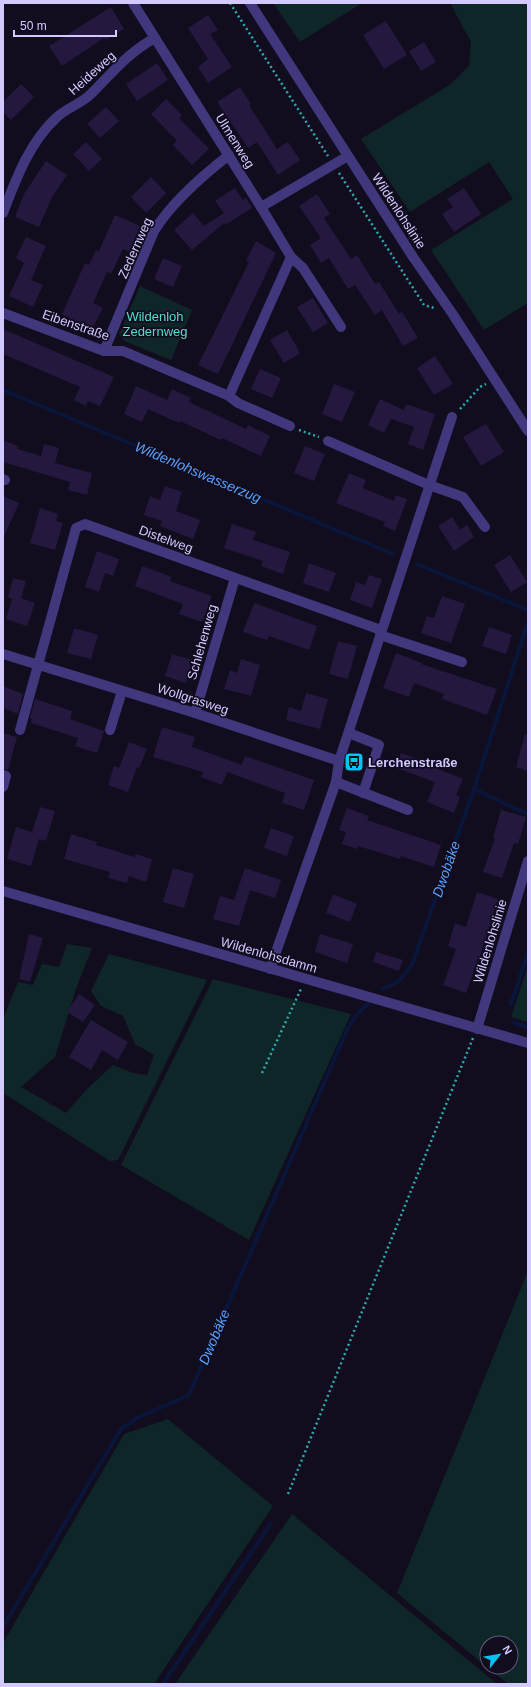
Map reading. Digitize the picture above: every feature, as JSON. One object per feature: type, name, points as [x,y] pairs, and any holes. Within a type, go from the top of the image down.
[{"type":"street","name":"Ulmenweg","points":[[133,3],[261,208]]},
{"type":"street","name":"Wildenlohslinie","points":[[250,3],[528,431]]},
{"type":"street","name":"Heideweg","points":[[3,213],[20,168],[34,146],[56,118],[87,98],[140,46],[155,38]]},
{"type":"street","name":"Zedernweg","points":[[104,351],[154,231],[160,222],[212,168],[229,155]]},
{"type":"street","points":[[341,327],[303,268],[291,257],[261,208],[348,156]]},
{"type":"street","points":[[229,396],[291,257]]},
{"type":"street","name":"Eibenstraße","points":[[3,313],[104,351],[123,351],[229,396],[238,403],[290,426]]},
{"type":"street","points":[[270,970],[336,782],[340,761],[452,417]]},
{"type":"street","points":[[328,441],[429,485],[463,497],[485,526]]},
{"type":"street","name":"Distelweg","points":[[38,665],[76,528],[86,524],[381,633]]},
{"type":"street","name":"Schlehenweg","points":[[195,713],[235,578]]},
{"type":"street","points":[[381,633],[462,662]]},
{"type":"street","name":"Wollgrasweg","points":[[3,654],[195,713],[340,761]]},
{"type":"street","points":[[20,730],[38,665]]},
{"type":"street","points":[[110,730],[122,691]]},
{"type":"street","points":[[349,733],[379,745],[363,793]]},
{"type":"street","points":[[3,775],[6,776],[3,787]]},
{"type":"street","points":[[336,782],[408,810]]},
{"type":"street","name":"Wildenlohslinie","points":[[477,1029],[528,861]]},
{"type":"street","name":"Wildenlohsdamm","points":[[3,891],[270,970],[528,1043]]},
{"type":"path","points":[[452,417],[480,387]]},
{"type":"path","points":[[290,426],[328,441]]},
{"type":"path","points":[[262,1073],[305,980]]},
{"type":"path","points":[[288,1494],[477,1029]]},
{"type":"green space","points":[[273,3],[362,3],[300,42]]},
{"type":"green space","points":[[450,3],[528,3],[528,303],[484,330],[431,250],[513,199],[489,162],[410,212],[361,139],[451,84],[469,66],[471,42]]},
{"type":"green space","name":"Wildenloh Zedernweg","points":[[140,286],[192,310],[171,360],[124,341],[119,334]]},
{"type":"green space","points":[[67,944],[92,948],[76,989],[55,1057],[21,1087],[66,1113],[87,1089],[113,1065],[133,1073],[147,1075],[154,1055],[135,1044],[123,1016],[101,1006],[91,991],[109,954],[207,980],[118,1160],[110,1161],[3,1093],[3,1019],[18,982],[33,985],[42,964],[59,967]]},
{"type":"green space","points":[[528,966],[528,1022],[511,1017]]},
{"type":"green space","points":[[213,979],[351,1014],[249,1240],[121,1165]]},
{"type":"green space","points":[[528,1271],[528,1684],[508,1684],[497,1675],[519,1675],[519,1635],[479,1635],[479,1660],[397,1593]]},
{"type":"green space","points":[[168,1419],[273,1506],[154,1684],[3,1684],[3,1643],[124,1434]]},
{"type":"green space","points":[[292,1514],[479,1669],[479,1675],[486,1675],[497,1684],[175,1684]]},
{"type":"building","points":[[111,7],[124,29],[106,40],[104,38],[62,66],[49,46]]},
{"type":"building","points":[[208,15],[218,30],[210,34],[232,67],[208,83],[198,67],[208,59],[188,28]]},
{"type":"building","points":[[386,21],[407,55],[384,69],[363,35]]},
{"type":"building","points":[[424,42],[436,62],[421,71],[409,51]]},
{"type":"building","points":[[157,63],[168,80],[137,101],[126,84]]},
{"type":"building","points":[[21,84],[34,97],[11,120],[3,112],[3,102]]},
{"type":"building","points":[[240,87],[251,104],[249,105],[277,149],[288,142],[300,160],[278,175],[257,142],[248,148],[217,102]]},
{"type":"building","points":[[166,99],[182,115],[179,118],[209,149],[192,165],[173,145],[177,141],[151,114]]},
{"type":"building","points":[[106,107],[119,121],[100,138],[87,124]]},
{"type":"building","points":[[86,142],[102,159],[89,171],[73,154]]},
{"type":"building","points":[[46,161],[67,175],[52,197],[39,227],[15,217],[24,194]]},
{"type":"building","points":[[151,177],[166,193],[146,213],[131,197]]},
{"type":"building","points":[[235,188],[243,200],[246,198],[252,208],[225,225],[224,223],[192,250],[174,230],[193,213],[204,226],[224,213],[215,201]]},
{"type":"building","points":[[464,188],[481,214],[454,232],[442,214],[453,207],[447,199]]},
{"type":"building","points":[[317,194],[330,214],[324,218],[351,259],[357,255],[375,284],[379,282],[399,314],[402,312],[418,338],[403,346],[382,310],[375,315],[355,285],[348,289],[329,258],[321,263],[310,245],[321,238],[299,206]]},
{"type":"building","points":[[115,215],[140,226],[129,252],[123,249],[111,274],[107,272],[93,303],[103,308],[92,329],[62,314],[85,263],[89,265],[96,250],[99,251]]},
{"type":"building","points":[[26,237],[46,246],[31,280],[43,285],[33,307],[9,296],[24,263],[16,258]]},
{"type":"building","points":[[256,241],[276,253],[218,374],[198,365],[249,262],[246,260]]},
{"type":"building","points":[[163,258],[182,266],[173,287],[154,279]]},
{"type":"building","points":[[313,298],[328,323],[313,332],[297,307]]},
{"type":"building","points":[[3,329],[114,377],[100,406],[88,401],[86,406],[74,400],[80,387],[3,354]]},
{"type":"building","points":[[287,330],[300,353],[284,363],[270,340]]},
{"type":"building","points":[[435,356],[453,384],[434,395],[417,368]]},
{"type":"building","points":[[260,369],[281,378],[272,398],[251,389]]},
{"type":"building","points":[[334,384],[355,392],[342,422],[322,414]]},
{"type":"building","points":[[136,386],[167,400],[172,389],[191,398],[189,402],[246,429],[248,425],[270,436],[261,456],[222,438],[221,440],[180,421],[179,423],[148,409],[142,422],[124,414]]},
{"type":"building","points":[[380,399],[404,410],[406,404],[435,414],[423,450],[408,444],[414,427],[391,419],[384,433],[368,425]]},
{"type":"building","points":[[486,424],[504,452],[481,466],[463,437]]},
{"type":"building","points":[[3,440],[18,446],[17,449],[41,456],[44,444],[59,448],[55,463],[92,473],[87,495],[68,490],[70,482],[3,462]]},
{"type":"building","points":[[305,446],[325,454],[314,481],[294,473]]},
{"type":"building","points":[[349,473],[366,480],[363,488],[394,501],[396,495],[407,499],[395,531],[383,526],[385,522],[336,503]]},
{"type":"building","points":[[165,486],[182,492],[176,511],[200,520],[193,539],[160,526],[162,521],[144,515],[150,496],[160,500]]},
{"type":"building","points":[[3,496],[19,503],[3,539]]},
{"type":"building","points":[[40,508],[58,514],[56,521],[63,523],[55,550],[30,543]]},
{"type":"building","points":[[452,517],[460,530],[467,525],[474,537],[454,551],[438,526]]},
{"type":"building","points":[[232,524],[256,532],[253,540],[290,552],[283,574],[261,566],[263,561],[224,548]]},
{"type":"building","points":[[97,551],[119,559],[113,576],[105,573],[99,592],[85,587]]},
{"type":"building","points":[[510,555],[527,582],[511,592],[494,565]]},
{"type":"building","points":[[309,563],[336,573],[329,592],[303,583]]},
{"type":"building","points":[[142,566],[172,577],[170,581],[212,596],[202,622],[179,614],[183,604],[135,586]]},
{"type":"building","points":[[369,575],[382,579],[372,608],[350,600],[356,582],[365,585]]},
{"type":"building","points":[[13,578],[26,581],[21,598],[35,603],[27,626],[6,619],[12,599],[8,597]]},
{"type":"building","points":[[442,596],[465,604],[451,643],[421,633],[427,616],[434,618]]},
{"type":"building","points":[[254,603],[317,626],[309,650],[269,636],[267,640],[243,632]]},
{"type":"building","points":[[489,627],[512,635],[506,654],[482,646]]},
{"type":"building","points":[[74,628],[98,635],[91,659],[67,653]]},
{"type":"building","points":[[338,641],[357,646],[348,679],[329,674]]},
{"type":"building","points":[[396,653],[422,663],[421,664],[497,689],[487,715],[442,699],[444,694],[414,683],[409,697],[383,688]]},
{"type":"building","points":[[172,654],[192,660],[186,683],[165,676]]},
{"type":"building","points":[[241,659],[260,665],[251,696],[224,689],[230,670],[237,673]]},
{"type":"building","points":[[3,686],[23,694],[18,714],[3,708]]},
{"type":"building","points":[[306,693],[328,699],[320,729],[286,720],[289,707],[301,711]]},
{"type":"building","points":[[35,699],[72,711],[70,719],[104,731],[97,753],[75,746],[78,738],[31,723],[32,719],[30,718]]},
{"type":"building","points":[[162,727],[195,737],[192,747],[242,765],[245,756],[314,780],[304,810],[282,803],[285,793],[227,772],[222,785],[201,777],[203,772],[153,757]]},
{"type":"building","points":[[3,733],[17,737],[8,770],[3,769]]},
{"type":"building","points":[[525,734],[528,735],[528,771],[516,767]]},
{"type":"building","points":[[129,742],[147,749],[139,768],[137,767],[128,792],[108,785],[114,766],[119,768]]},
{"type":"building","points":[[401,753],[430,763],[429,765],[463,779],[456,795],[460,797],[454,813],[427,802],[435,782],[396,768]]},
{"type":"building","points":[[40,807],[55,811],[46,841],[39,839],[31,866],[7,859],[16,827],[32,832]]},
{"type":"building","points":[[347,808],[369,816],[367,820],[441,845],[434,867],[401,856],[400,859],[358,846],[357,849],[342,844],[346,832],[339,830]]},
{"type":"building","points":[[501,810],[526,817],[518,844],[514,843],[502,878],[483,872],[495,838],[493,837]]},
{"type":"building","points":[[271,828],[294,836],[287,856],[264,848]]},
{"type":"building","points":[[71,834],[97,842],[96,845],[135,857],[136,854],[152,859],[146,882],[129,876],[127,883],[108,878],[110,872],[64,859]]},
{"type":"building","points":[[173,868],[194,874],[184,908],[163,902]]},
{"type":"building","points":[[245,868],[281,880],[275,898],[250,890],[239,926],[213,919],[220,896],[234,900]]},
{"type":"building","points":[[477,892],[498,899],[480,956],[466,993],[443,985],[456,949],[448,946],[455,923],[466,927]]},
{"type":"building","points":[[333,894],[357,904],[350,922],[326,913]]},
{"type":"building","points":[[29,934],[43,938],[30,982],[19,979]]},
{"type":"building","points":[[320,934],[353,944],[347,963],[315,952]]},
{"type":"building","points":[[376,952],[403,960],[399,971],[373,962]]},
{"type":"building","points":[[79,994],[95,1005],[83,1022],[67,1012]]},
{"type":"building","points":[[91,1020],[128,1042],[118,1060],[102,1050],[91,1070],[69,1057]]},
{"type":"waterway","name":"Wildenlohswasserzug","points":[[3,390],[393,554]]},
{"type":"waterway","name":"Wildenlohswasserzug","points":[[417,564],[528,610]]},
{"type":"waterway","name":"Wildenlohswasserzug","points":[[474,789],[528,622]]},
{"type":"waterway","name":"Dwobäke","points":[[383,989],[399,981],[412,965],[474,789],[525,813]]},
{"type":"waterway","points":[[511,1004],[528,953]]},
{"type":"waterway","name":"Dwobäke","points":[[3,1627],[121,1429],[137,1418],[189,1395],[347,1030],[357,1014],[369,1003]]},
{"type":"waterway","points":[[514,1023],[528,1027]]},
{"type":"waterway","points":[[163,1684],[271,1523]]},
{"type":"place","name":"Lerchenstraße","points":[[354,762]]}]
